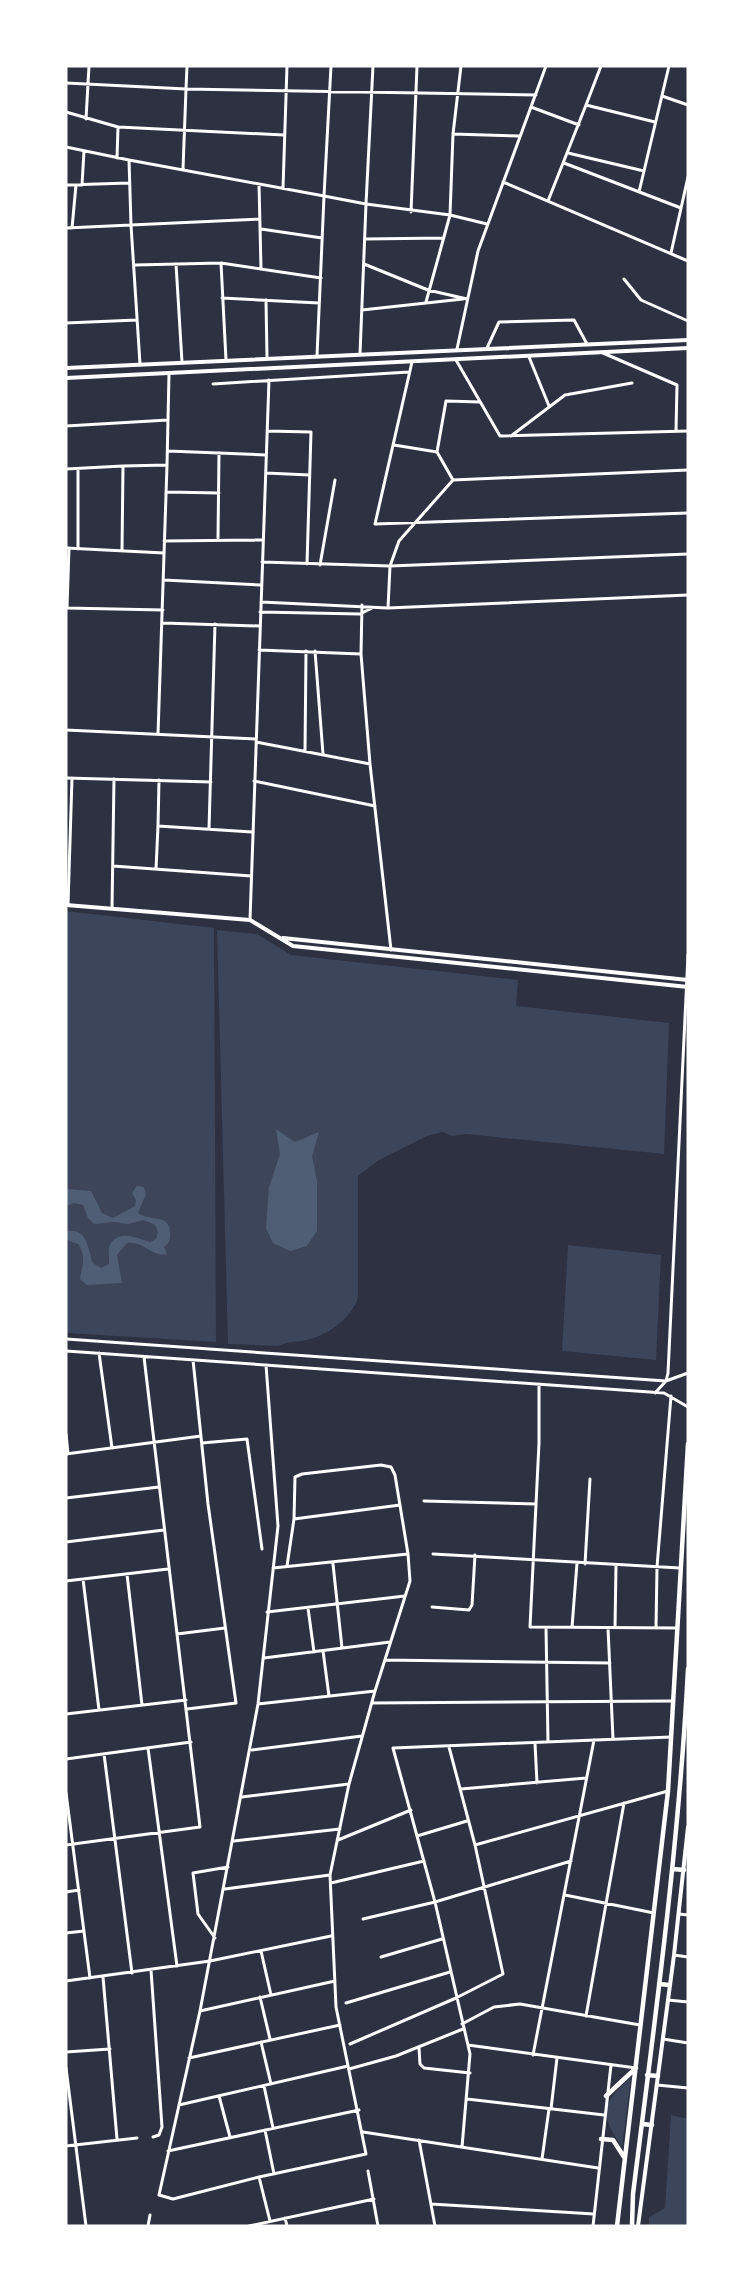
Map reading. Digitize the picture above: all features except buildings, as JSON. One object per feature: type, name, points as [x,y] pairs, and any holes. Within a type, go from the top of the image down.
[{"type":"main road","points":[[66,368],[688,340]]},
{"type":"main road","points":[[66,378],[688,348]]},
{"type":"main road","points":[[439,351],[439,361]]},
{"type":"main road","points":[[99,366],[99,376]]},
{"type":"main road","points":[[67,905],[250,920],[293,946],[687,987]]},
{"type":"main road","points":[[279,938],[687,980]]},
{"type":"main road","points":[[617,2226],[668,1791],[688,1444]]},
{"type":"main road","points":[[632,2226],[633,2194],[685,1773],[688,1669]]},
{"type":"main road","points":[[638,2226],[666,2000],[674,1955],[688,1827]]},
{"type":"main road","points":[[673,1869],[684,1870]]},
{"type":"main road","points":[[655,1898],[669,1902]]},
{"type":"main road","points":[[659,1984],[669,1984]]},
{"type":"main road","points":[[606,2096],[636,2068]]},
{"type":"main road","points":[[647,2075],[657,2076]]},
{"type":"main road","points":[[642,2124],[652,2125]]},
{"type":"main road","points":[[601,2139],[613,2140],[624,2157]]},
{"type":"street","points":[[86,119],[89,66]]},
{"type":"street","points":[[183,170],[188,66]]},
{"type":"street","points":[[283,188],[287,66]]},
{"type":"street","points":[[317,356],[331,66]]},
{"type":"street","points":[[360,354],[373,66]]},
{"type":"street","points":[[411,212],[417,66]]},
{"type":"street","points":[[426,302],[450,215],[453,134],[460,66]]},
{"type":"street","points":[[457,350],[487,224],[546,66]]},
{"type":"street","points":[[548,201],[601,66]]},
{"type":"street","points":[[639,192],[669,66]]},
{"type":"street","points":[[66,83],[186,89],[536,95]]},
{"type":"street","points":[[662,96],[688,105]]},
{"type":"street","points":[[586,105],[655,122]]},
{"type":"street","points":[[531,107],[579,124]]},
{"type":"street","points":[[66,112],[118,127],[284,135]]},
{"type":"street","points":[[117,158],[118,127]]},
{"type":"street","points":[[453,134],[520,136]]},
{"type":"street","points":[[66,147],[411,212],[450,215],[487,224]]},
{"type":"street","points":[[82,185],[84,151]]},
{"type":"street","points":[[568,153],[644,171]]},
{"type":"street","points":[[129,160],[140,364]]},
{"type":"street","points":[[564,163],[681,208]]},
{"type":"street","points":[[671,253],[688,177]]},
{"type":"street","points":[[503,182],[688,261]]},
{"type":"street","points":[[66,185],[129,183]]},
{"type":"street","points":[[259,184],[261,268]]},
{"type":"street","points":[[72,228],[76,185]]},
{"type":"street","points":[[66,228],[261,219]]},
{"type":"street","points":[[261,229],[322,238]]},
{"type":"street","points":[[365,238],[443,238]]},
{"type":"street","points":[[134,265],[221,263],[321,278]]},
{"type":"street","points":[[221,263],[226,360]]},
{"type":"street","points":[[177,264],[182,362]]},
{"type":"street","points":[[364,264],[428,290],[468,299]]},
{"type":"street","points":[[624,279],[641,300],[688,321]]},
{"type":"street","points":[[222,298],[320,303]]},
{"type":"street","points":[[362,310],[468,299]]},
{"type":"street","points":[[266,300],[267,358]]},
{"type":"street","points":[[66,323],[137,320]]},
{"type":"street","points":[[487,348],[499,322],[574,320],[587,344]]},
{"type":"street","points":[[601,352],[676,385],[676,431]]},
{"type":"street","points":[[529,357],[549,406]]},
{"type":"street","points":[[456,360],[500,436],[688,431]]},
{"type":"street","points":[[412,362],[375,524],[688,513]]},
{"type":"street","points":[[213,384],[409,372]]},
{"type":"street","points":[[158,734],[169,373]]},
{"type":"street","points":[[250,920],[269,381]]},
{"type":"street","points":[[510,436],[549,406],[571,393],[632,383]]},
{"type":"street","points":[[453,480],[437,452],[446,401],[480,402]]},
{"type":"street","points":[[66,426],[168,420]]},
{"type":"street","points":[[267,431],[311,432],[308,564]]},
{"type":"street","points":[[394,445],[437,452]]},
{"type":"street","points":[[168,451],[266,455]]},
{"type":"street","points":[[218,538],[219,453]]},
{"type":"street","points":[[66,469],[167,465]]},
{"type":"street","points":[[122,551],[123,466]]},
{"type":"street","points":[[78,469],[78,549]]},
{"type":"street","points":[[388,608],[390,566],[399,541],[453,480],[688,470]]},
{"type":"street","points":[[265,472],[309,475]]},
{"type":"street","points":[[320,565],[335,480]]},
{"type":"street","points":[[166,492],[219,493]]},
{"type":"street","points":[[164,540],[218,538],[263,540]]},
{"type":"street","points":[[163,610],[67,608],[67,548],[164,553]]},
{"type":"street","points":[[262,562],[390,566],[688,554]]},
{"type":"street","points":[[164,579],[261,585]]},
{"type":"street","points":[[261,602],[388,608],[688,595]]},
{"type":"street","points":[[362,605],[360,614],[361,654],[370,764],[391,950]]},
{"type":"street","points":[[260,612],[360,614],[374,607]]},
{"type":"street","points":[[162,623],[260,626]]},
{"type":"street","points":[[209,829],[215,624]]},
{"type":"street","points":[[259,650],[361,654]]},
{"type":"street","points":[[305,751],[306,651]]},
{"type":"street","points":[[315,651],[323,755]]},
{"type":"street","points":[[66,730],[256,740],[370,764]]},
{"type":"street","points":[[66,778],[211,782]]},
{"type":"street","points":[[67,905],[68,811],[72,778]]},
{"type":"street","points":[[112,908],[114,779]]},
{"type":"street","points":[[156,869],[159,780]]},
{"type":"street","points":[[254,781],[375,806]]},
{"type":"street","points":[[158,826],[252,832]]},
{"type":"street","points":[[113,866],[251,876]]},
{"type":"street","points":[[655,1393],[666,1381],[688,955]]},
{"type":"street","points":[[66,1339],[666,1381],[688,1373]]},
{"type":"street","points":[[66,1351],[655,1393],[671,1396],[688,1407]]},
{"type":"street","points":[[99,1353],[112,1448]]},
{"type":"street","points":[[300,1356],[301,1367]]},
{"type":"street","points":[[66,1845],[201,1827],[144,1358]]},
{"type":"street","points":[[187,1708],[236,1703],[193,1360]]},
{"type":"street","points":[[266,1365],[278,1498],[264,1658],[252,1750],[200,2011],[159,2195],[173,2199],[259,2177],[366,2154],[359,2110],[339,2025],[331,1936],[330,1875],[349,1784],[362,1736],[410,1581],[408,1554],[395,1475],[387,1466],[302,1474],[294,1479],[294,1519],[287,1566]]},
{"type":"street","points":[[538,1384],[536,1504],[530,1627],[677,1628]]},
{"type":"street","points":[[656,1628],[657,1567],[671,1396]]},
{"type":"street","points":[[66,1434],[67,1454],[201,1436]]},
{"type":"street","points":[[202,1443],[247,1439],[262,1550]]},
{"type":"street","points":[[585,1564],[590,1479]]},
{"type":"street","points":[[66,1498],[159,1487]]},
{"type":"street","points":[[424,1501],[536,1504]]},
{"type":"street","points":[[294,1519],[400,1505]]},
{"type":"street","points":[[66,1542],[164,1530]]},
{"type":"street","points":[[273,1568],[333,1564],[408,1554]]},
{"type":"street","points":[[433,1554],[680,1568]]},
{"type":"street","points":[[432,1607],[469,1610],[472,1605],[475,1555]]},
{"type":"street","points":[[572,1628],[577,1563]]},
{"type":"street","points":[[333,1564],[342,1648]]},
{"type":"street","points":[[615,1628],[616,1565]]},
{"type":"street","points":[[66,1581],[169,1569]]},
{"type":"street","points":[[127,1574],[141,1706]]},
{"type":"street","points":[[83,1579],[99,1710]]},
{"type":"street","points":[[267,1612],[405,1596]]},
{"type":"street","points":[[309,1608],[314,1652]]},
{"type":"street","points":[[177,1634],[225,1628]]},
{"type":"street","points":[[546,1628],[548,1742]]},
{"type":"street","points":[[608,1628],[613,1739]]},
{"type":"street","points":[[264,1658],[390,1642]]},
{"type":"street","points":[[323,1651],[329,1696]]},
{"type":"street","points":[[385,1660],[609,1663]]},
{"type":"street","points":[[258,1704],[375,1690]]},
{"type":"street","points":[[66,1714],[186,1700]]},
{"type":"street","points":[[371,1703],[673,1701]]},
{"type":"street","points":[[252,1750],[362,1736]]},
{"type":"street","points":[[462,2147],[470,2073],[468,2045],[435,1902],[393,1748],[671,1737]]},
{"type":"street","points":[[533,2055],[594,1740]]},
{"type":"street","points":[[66,1759],[191,1742]]},
{"type":"street","points":[[535,1743],[537,1784]]},
{"type":"street","points":[[350,2044],[456,1998],[503,1974],[475,1845],[449,1747]]},
{"type":"street","points":[[147,1748],[177,1966]]},
{"type":"street","points":[[104,1754],[132,1973]]},
{"type":"street","points":[[461,1789],[586,1778]]},
{"type":"street","points":[[242,1797],[349,1784]]},
{"type":"street","points":[[475,1845],[668,1791]]},
{"type":"street","points":[[66,1793],[90,1978]]},
{"type":"street","points":[[586,2016],[624,1803]]},
{"type":"street","points":[[338,1840],[411,1810]]},
{"type":"street","points":[[417,1836],[468,1820]]},
{"type":"street","points":[[234,1841],[340,1828]]},
{"type":"street","points":[[331,1883],[424,1861]]},
{"type":"street","points":[[363,1919],[435,1902],[571,1861]]},
{"type":"street","points":[[214,1938],[198,1914],[193,1874],[228,1868]]},
{"type":"street","points":[[224,1889],[330,1875]]},
{"type":"street","points":[[682,1888],[688,1888]]},
{"type":"street","points":[[66,1892],[79,1890]]},
{"type":"street","points":[[565,1895],[654,1913]]},
{"type":"street","points":[[679,1914],[688,1915]]},
{"type":"street","points":[[66,1933],[84,1931]]},
{"type":"street","points":[[66,1981],[210,1961],[331,1936]]},
{"type":"street","points":[[381,1957],[442,1939]]},
{"type":"street","points":[[261,1951],[271,1995]]},
{"type":"street","points":[[674,1955],[688,1957]]},
{"type":"street","points":[[151,1970],[162,2127],[159,2135],[153,2137]]},
{"type":"street","points":[[346,2003],[450,1972]]},
{"type":"street","points":[[104,1977],[117,2139]]},
{"type":"street","points":[[200,2011],[335,1982]]},
{"type":"street","points":[[260,1997],[270,2040]]},
{"type":"street","points":[[666,2000],[688,2002]]},
{"type":"street","points":[[462,2024],[494,2007],[506,2004],[542,2006],[641,2025]]},
{"type":"street","points":[[189,2058],[339,2025]]},
{"type":"street","points":[[178,2104],[349,2068],[419,2048],[463,2029]]},
{"type":"street","points":[[662,2039],[688,2043]]},
{"type":"street","points":[[261,2042],[271,2084]]},
{"type":"street","points":[[468,2045],[636,2068]]},
{"type":"street","points":[[419,2048],[420,2064],[424,2068],[470,2073]]},
{"type":"street","points":[[66,2052],[110,2049]]},
{"type":"street","points":[[542,2159],[557,2058]]},
{"type":"street","points":[[593,2226],[611,2065]]},
{"type":"street","points":[[66,2068],[86,2226]]},
{"type":"street","points":[[263,2085],[273,2128]]},
{"type":"street","points":[[657,2085],[688,2088]]},
{"type":"street","points":[[219,2095],[230,2138]]},
{"type":"street","points":[[467,2099],[604,2115]]},
{"type":"street","points":[[168,2151],[359,2110]]},
{"type":"street","points":[[266,2130],[274,2174]]},
{"type":"street","points":[[363,2132],[598,2168]]},
{"type":"street","points":[[66,2146],[137,2138]]},
{"type":"street","points":[[419,2140],[435,2226]]},
{"type":"street","points":[[368,2170],[378,2226]]},
{"type":"street","points":[[259,2177],[270,2221]]},
{"type":"street","points":[[249,2226],[374,2199]]},
{"type":"street","points":[[431,2204],[594,2214]]},
{"type":"street","points":[[148,2226],[150,2215]]},
{"type":"street","points":[[285,2218],[287,2226]]},
{"type":"shaded area","points":[[66,911],[214,928],[216,1342],[66,1333]]},
{"type":"shaded area","points":[[217,930],[257,934],[291,955],[518,980],[516,1006],[669,1023],[664,1154],[466,1134],[453,1136],[442,1132],[427,1136],[379,1160],[358,1176],[358,1298],[343,1320],[320,1336],[302,1341],[278,1346],[228,1344]]},
{"type":"shaded area","points":[[276,1129],[295,1142],[319,1132],[312,1156],[317,1181],[317,1231],[307,1246],[290,1251],[273,1243],[266,1228],[269,1187],[280,1154]]},
{"type":"shaded area","points":[[137,1186],[144,1187],[146,1194],[138,1213],[164,1221],[170,1228],[169,1241],[164,1247],[167,1254],[157,1254],[138,1244],[127,1243],[117,1255],[122,1283],[87,1285],[80,1279],[83,1261],[81,1249],[78,1244],[66,1240],[66,1231],[79,1232],[83,1236],[93,1263],[101,1268],[109,1264],[109,1247],[118,1237],[129,1236],[150,1242],[156,1239],[158,1232],[155,1225],[144,1220],[128,1224],[114,1222],[94,1224],[88,1218],[83,1205],[74,1203],[66,1206],[66,1189],[91,1191],[102,1213],[113,1218],[135,1206],[136,1200],[132,1193]]},
{"type":"shaded area","points":[[568,1245],[661,1255],[656,1360],[562,1351]]},
{"type":"shaded area","points":[[631,2077],[622,2147],[609,2126],[607,2110],[614,2095]]},
{"type":"shaded area","points":[[671,2115],[688,2119],[688,2226],[649,2226],[649,2217],[665,2208]]}]
